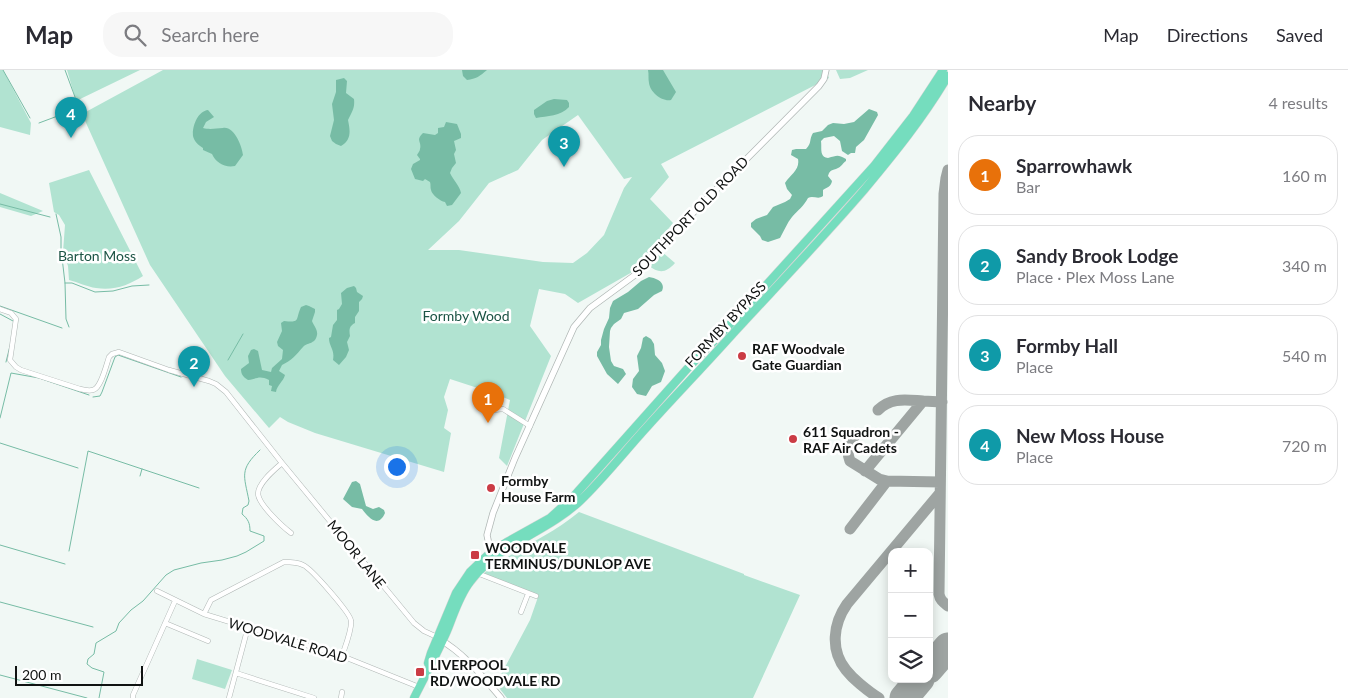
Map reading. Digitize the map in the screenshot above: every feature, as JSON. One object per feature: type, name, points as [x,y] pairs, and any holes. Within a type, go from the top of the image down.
[{"type":"highway","name":"FORMBY BYPASS","points":[[491,555],[507,542],[550,518],[563,507],[874,166],[913,116],[943,70]]},
{"type":"highway","name":"FORMBY BYPASS","points":[[491,555],[553,523],[577,503],[835,224],[882,168],[933,102],[948,76]]},
{"type":"highway","points":[[675,382],[690,372],[707,354],[713,355]]},
{"type":"highway","points":[[414,698],[431,653],[461,596],[491,555]]},
{"type":"highway","points":[[440,639],[456,593],[470,572],[491,555]]},
{"type":"street","name":"SOUTHPORT OLD ROAD","points":[[491,555],[487,535],[493,513],[515,458],[574,327],[590,308],[639,272],[661,245],[819,86],[824,79],[826,70]]},
{"type":"street","name":"MOOR LANE","points":[[0,309],[11,313],[16,319],[10,360],[21,370],[80,389],[95,390],[99,386],[109,357],[118,352],[216,384],[226,392],[414,623],[424,631],[440,639]]},
{"type":"street","points":[[480,408],[493,410],[503,408],[530,426]]},
{"type":"street","points":[[282,463],[267,477],[258,494],[264,506],[291,533]]},
{"type":"street","points":[[281,534],[286,529]]},
{"type":"street","points":[[204,614],[211,600],[284,562],[295,562],[305,565],[350,616],[352,623],[342,656]]},
{"type":"street","points":[[477,573],[536,596]]},
{"type":"street","name":"WOODVALE ROAD","points":[[157,591],[204,614],[342,656],[421,683]]},
{"type":"street","points":[[521,612],[528,594]]},
{"type":"street","points":[[133,698],[175,601]]},
{"type":"street","points":[[165,623],[208,641]]},
{"type":"street","points":[[229,698],[248,627]]},
{"type":"street","points":[[440,639],[463,657],[501,698]]},
{"type":"street","points":[[236,673],[314,698]]},
{"type":"street","points":[[341,698],[342,692]]},
{"type":"green space","points":[[0,70],[3,70],[31,123],[30,135],[0,127]]},
{"type":"green space","points":[[67,70],[140,70],[76,101]]},
{"type":"green space","name":"Formby Wood","points":[[163,70],[826,70],[829,78],[661,164],[669,177],[650,199],[673,223],[634,271],[578,303],[565,294],[539,289],[530,326],[551,356],[507,466],[499,458],[510,400],[450,379],[444,397],[448,410],[444,428],[451,433],[444,472],[315,433],[280,417],[269,428],[225,376],[150,265],[82,114]],"holes":[[[578,115],[624,179],[632,177],[624,188],[604,235],[587,253],[573,263],[543,262],[459,250],[428,250],[459,221],[489,183],[518,170],[542,140]]]},
{"type":"green space","points":[[836,70],[868,70],[850,78],[840,79]]},
{"type":"green space","name":"Barton Moss","points":[[89,170],[143,276],[121,287],[103,289],[89,287],[69,280],[68,266],[63,252],[65,225],[59,215],[54,212],[49,183]]},
{"type":"green space","points":[[0,193],[43,211],[31,216],[0,207]]},
{"type":"green space","points":[[661,251],[675,263],[669,269],[659,271],[648,265]]},
{"type":"green space","points":[[579,512],[800,595],[753,698],[507,698],[496,684],[530,620],[538,597],[483,574],[506,558],[556,529]]},
{"type":"green space","points":[[197,659],[232,670],[225,689],[192,679]]},
{"type":"shaded area","points":[[462,70],[487,70],[478,77],[467,80],[463,76]]},
{"type":"shaded area","points":[[648,70],[663,70],[676,92],[671,100],[660,98],[654,93],[650,86]]},
{"type":"shaded area","points":[[344,78],[347,81],[346,93],[354,99],[354,102],[353,110],[348,120],[349,138],[341,146],[332,141],[330,136],[334,120],[332,104],[336,92],[336,80]]},
{"type":"shaded area","points":[[554,99],[567,100],[569,107],[558,114],[536,118],[534,110],[547,101]]},
{"type":"shaded area","points":[[869,109],[877,112],[878,115],[864,140],[856,147],[855,153],[848,155],[842,151],[840,141],[834,136],[824,138],[821,141],[823,156],[828,158],[839,156],[846,159],[840,167],[830,172],[828,176],[832,181],[830,186],[823,190],[823,196],[808,198],[790,219],[780,238],[768,242],[762,240],[751,227],[751,223],[767,215],[773,207],[790,199],[792,195],[785,183],[798,166],[798,159],[791,155],[792,150],[806,149],[813,133],[822,131],[833,123],[844,124],[854,122]]},
{"type":"shaded area","points":[[208,110],[214,117],[206,122],[203,128],[227,128],[234,133],[239,142],[243,155],[235,166],[228,166],[218,162],[212,154],[203,150],[194,140],[193,132],[196,120],[201,113]]},
{"type":"shaded area","points":[[446,122],[457,124],[461,134],[461,138],[454,141],[456,163],[450,173],[461,193],[452,205],[447,206],[445,202],[433,194],[430,182],[425,179],[423,181],[415,179],[411,169],[413,164],[420,160],[417,155],[420,150],[419,139],[423,133],[435,135],[438,133],[438,128],[444,127]]},
{"type":"shaded area","points":[[649,277],[657,279],[663,285],[662,291],[654,295],[638,309],[624,313],[610,331],[609,347],[611,361],[614,366],[623,369],[626,374],[618,384],[607,374],[597,356],[597,352],[601,345],[613,301]]},
{"type":"shaded area","points":[[354,286],[357,292],[363,296],[359,302],[359,311],[355,317],[355,323],[350,328],[350,336],[347,342],[349,350],[339,365],[333,360],[329,338],[331,337],[333,325],[337,320],[337,310],[342,304],[341,293],[347,288]]},
{"type":"shaded area","points":[[306,305],[315,309],[312,321],[317,331],[316,338],[282,365],[279,371],[285,375],[276,392],[271,391],[272,386],[269,385],[269,380],[260,378],[248,380],[245,378],[241,369],[249,363],[248,356],[251,350],[258,351],[262,370],[271,372],[272,368],[282,359],[283,350],[278,346],[277,342],[282,331],[281,323],[297,320],[301,307]]},
{"type":"shaded area","points":[[646,336],[654,344],[655,355],[662,363],[665,371],[661,382],[652,386],[646,396],[637,394],[632,387],[633,379],[639,371],[637,356],[643,338]]},
{"type":"shaded area","points":[[356,481],[360,484],[366,506],[373,509],[379,507],[384,510],[385,513],[379,520],[373,520],[362,509],[352,507],[343,499],[352,482]]},
{"type":"waterway","points":[[3,70],[30,118]]},
{"type":"waterway","points":[[65,70],[75,97]]},
{"type":"waterway","points":[[39,123],[63,114]]},
{"type":"waterway","points":[[0,204],[50,217]]},
{"type":"waterway","points":[[56,214],[61,237],[66,319],[69,327]]},
{"type":"waterway","points":[[65,283],[72,283],[95,292],[149,285]]},
{"type":"waterway","points":[[0,306],[62,328]]},
{"type":"waterway","points":[[0,314],[13,321]]},
{"type":"waterway","points":[[228,360],[243,334]]},
{"type":"waterway","points":[[6,362],[10,346]]},
{"type":"waterway","points":[[93,397],[100,396],[115,357],[118,355],[181,377]]},
{"type":"waterway","points":[[0,418],[11,373],[39,378],[89,395]]},
{"type":"waterway","points":[[0,443],[78,468]]},
{"type":"waterway","points":[[99,698],[104,672],[87,664],[88,659],[94,654],[96,643],[116,631],[119,623],[143,601],[166,575],[174,570],[237,556],[264,541],[264,536],[250,531],[248,521],[242,514],[243,508],[248,505],[249,501],[245,479],[246,468],[260,450]]},
{"type":"waterway","points":[[69,551],[88,451],[199,488]]},
{"type":"waterway","points":[[140,476],[142,469]]},
{"type":"waterway","points":[[0,545],[65,564]]},
{"type":"waterway","points":[[0,602],[93,627]]},
{"type":"waterway","points":[[0,675],[87,698]]},
{"type":"taxiway","points":[[948,170],[944,194],[939,594],[943,602],[948,606]]},
{"type":"taxiway","points":[[878,410],[893,401],[923,401]]},
{"type":"taxiway","points":[[865,471],[923,401],[942,402]]},
{"type":"taxiway","points":[[855,436],[848,447],[850,461],[879,479],[887,481],[940,482]]},
{"type":"taxiway","points":[[850,529],[887,481]]},
{"type":"taxiway","points":[[879,698],[854,679],[841,662],[837,654],[836,628],[847,604],[940,493]]},
{"type":"runway","points":[[933,664],[948,647]]},
{"type":"runway","points":[[904,698],[917,683]]},
{"type":"place","name":"New Moss House","points":[[71,138]]},
{"type":"place","name":"Formby Hall","points":[[564,167]]},
{"type":"place","name":"RAF Woodvale Gate Guardian","points":[[742,356]]},
{"type":"place","name":"Sandy Brook Lodge","points":[[194,387]]},
{"type":"place","name":"Sparrowhawk","points":[[488,423]]},
{"type":"place","name":"611 Squadron - RAF Air Cadets","points":[[793,439]]},
{"type":"place","name":"Formby House Farm","points":[[491,488]]},
{"type":"place","name":"WOODVALE TERMINUS/DUNLOP AVE","points":[[475,555]]},
{"type":"place","name":"LIVERPOOL RD/WOODVALE RD","points":[[420,672]]}]
